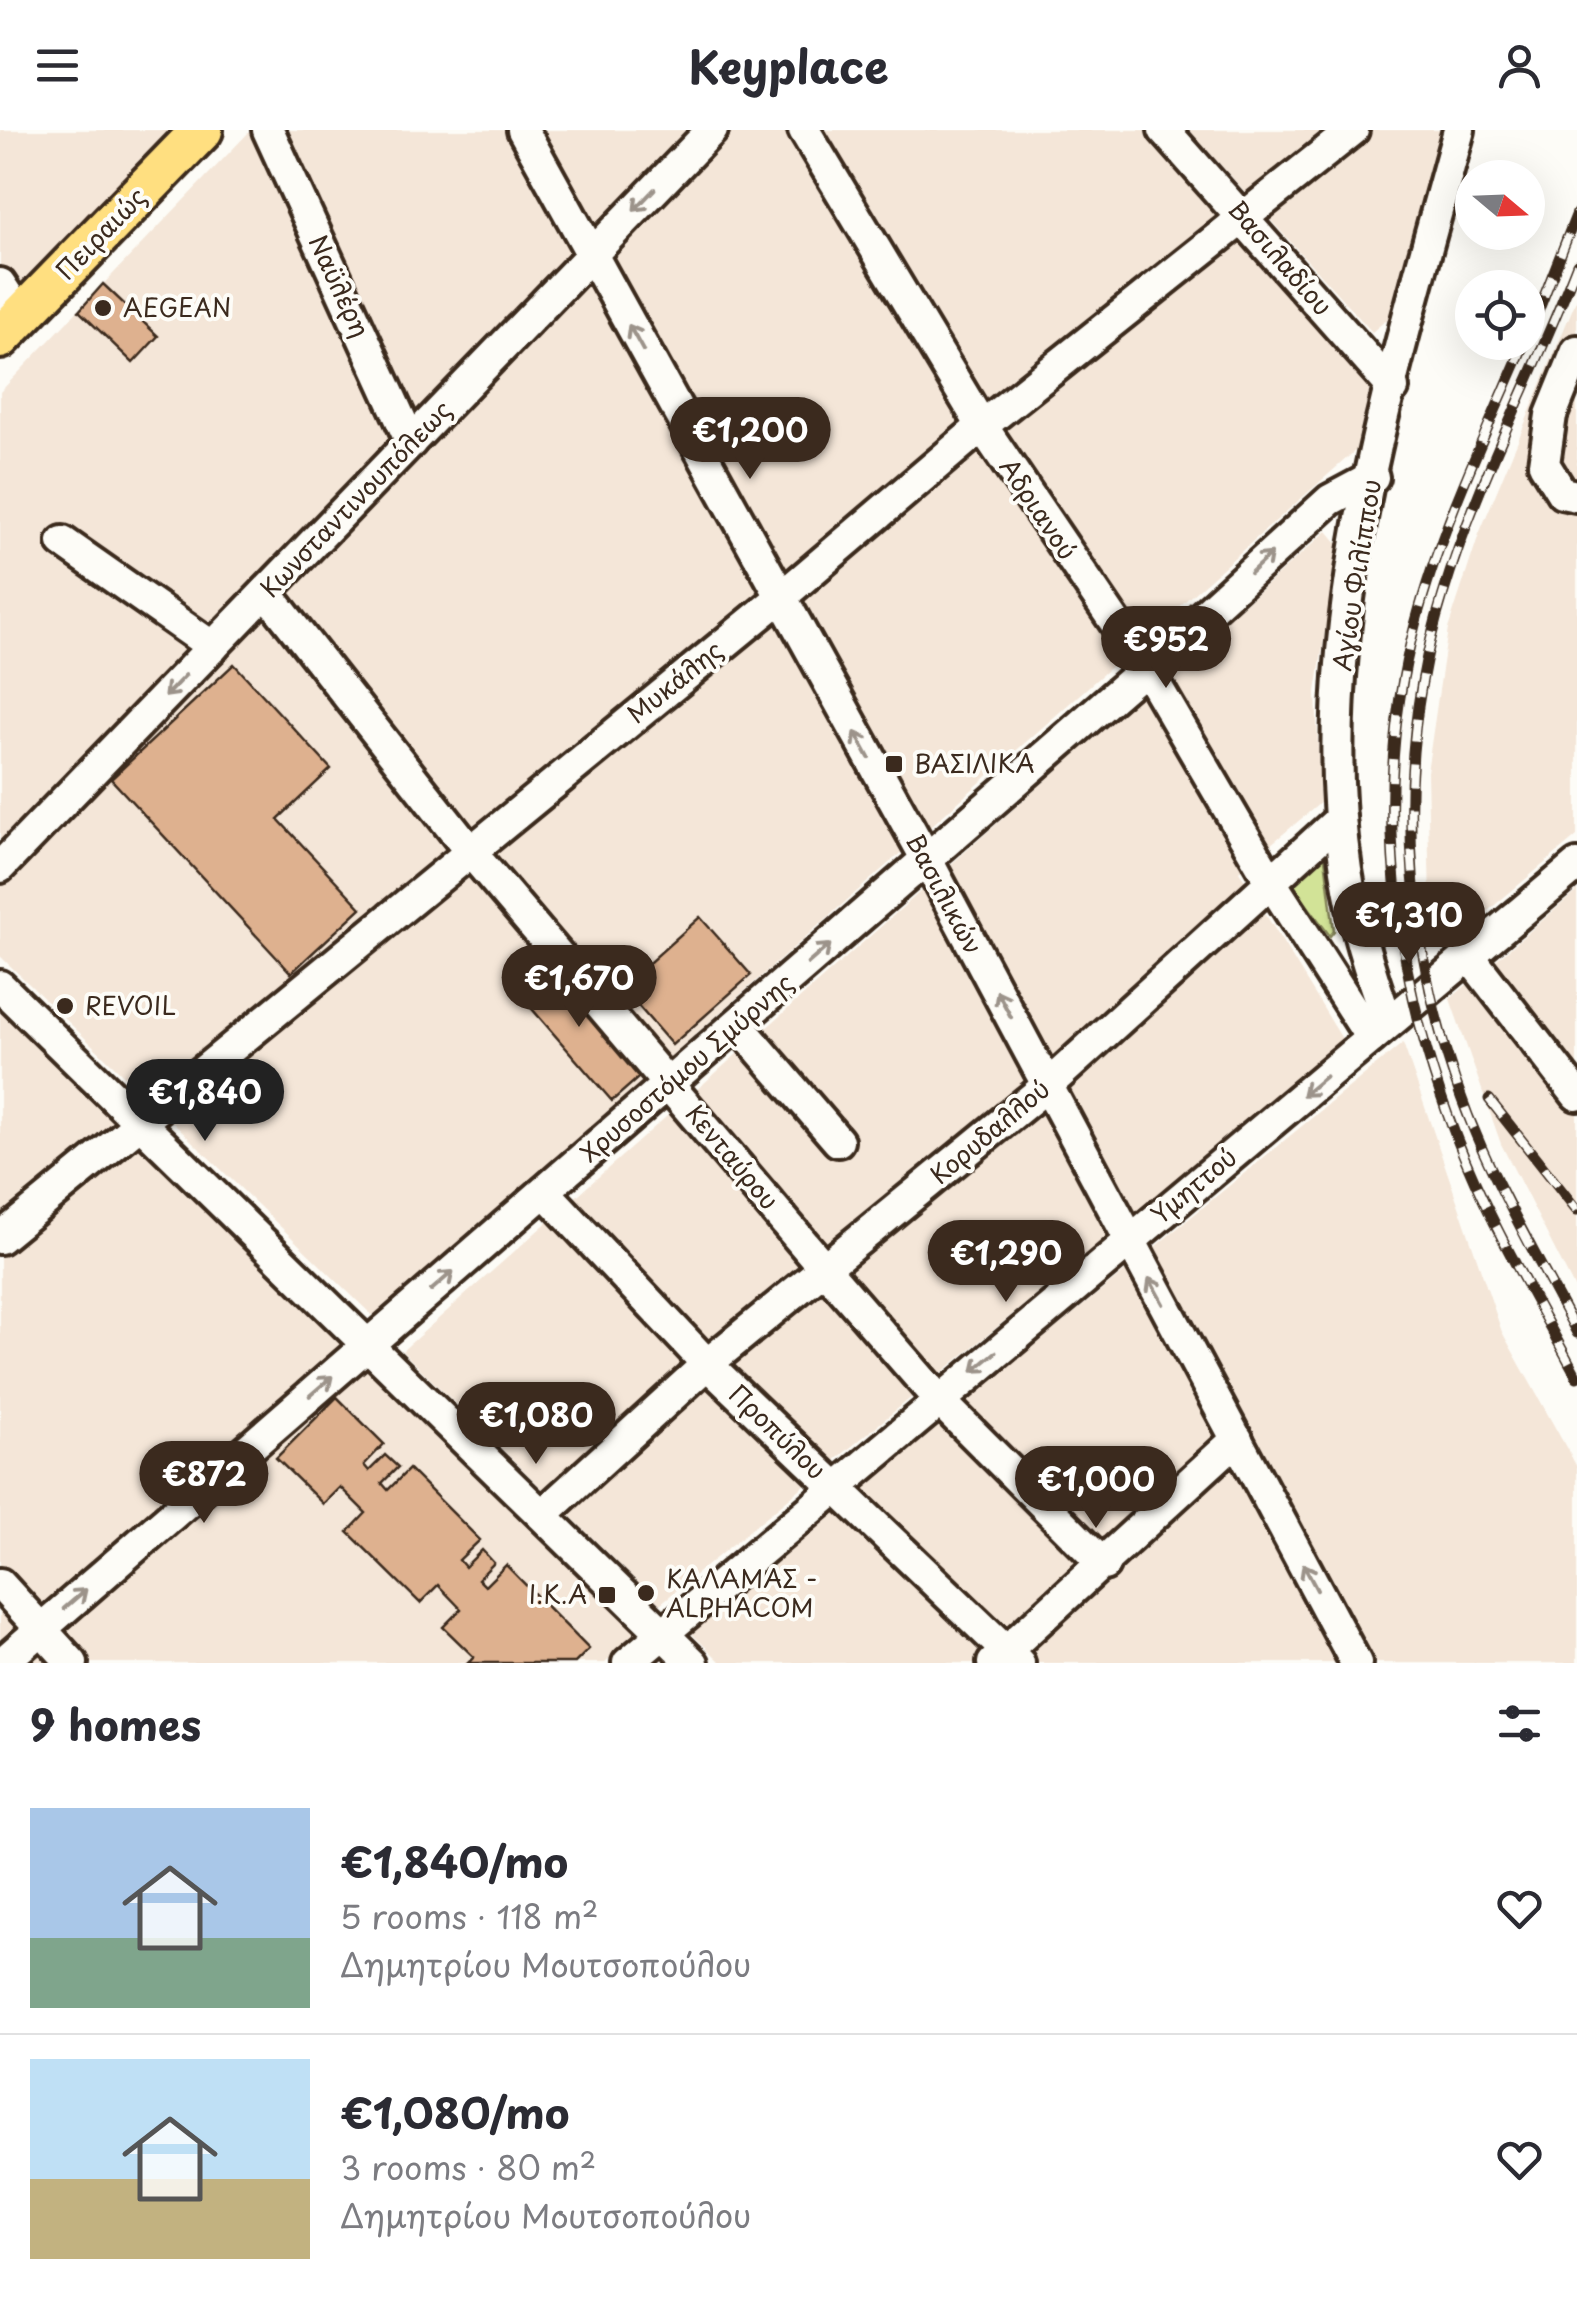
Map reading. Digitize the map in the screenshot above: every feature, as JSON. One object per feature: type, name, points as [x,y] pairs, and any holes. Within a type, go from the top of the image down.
[{"type":"main road","name":"Πειραιώς","points":[[7,313],[202,130]]},
{"type":"street","name":"Ναϋλέρη","points":[[268,130],[411,442]]},
{"type":"street","name":"Βασιλικών","points":[[523,130],[927,860],[1356,1663]]},
{"type":"street","name":"Κωνσταντινουπόλεως","points":[[0,867],[712,130]]},
{"type":"street","name":"Αδριανού","points":[[804,130],[982,426],[1146,668],[1271,882],[1380,1030]]},
{"type":"street","name":"Βασιλαδίου","points":[[1164,130],[1393,388]]},
{"type":"street","name":"Μυκάλης","points":[[0,1238],[780,598],[982,426],[1353,130]]},
{"type":"street","name":"Αγίου Φιλίππου","points":[[1380,1030],[1356,924],[1340,819],[1338,729],[1344,644],[1372,477],[1460,130]]},
{"type":"street","points":[[1577,351],[1551,415],[1544,464],[1562,493],[1577,496]]},
{"type":"street","name":"Χρυσοστόμου Σμύρνης","points":[[2,1663],[927,860],[1330,500],[1372,477]]},
{"type":"street","points":[[63,542],[213,647]]},
{"type":"street","name":"Κενταύρου","points":[[266,592],[469,850],[825,1269],[939,1400],[1104,1564]]},
{"type":"street","name":"Κορυδαλλού","points":[[542,1514],[707,1364],[1048,1085],[1340,819]]},
{"type":"street","name":"Υμηττού","points":[[628,1663],[1577,865]]},
{"type":"street","points":[[1469,956],[1577,1095]]},
{"type":"street","points":[[0,986],[694,1663]]},
{"type":"street","points":[[738,1024],[838,1141]]},
{"type":"street","name":"Προπύλου","points":[[545,1192],[707,1364],[1006,1659]]},
{"type":"street","points":[[1006,1659],[1237,1439]]},
{"type":"street","points":[[0,1584],[72,1663]]},
{"type":"shaded area","points":[[0,130],[171,130],[0,306]]},
{"type":"shaded area","points":[[251,130],[1144,130],[1372,379],[1356,450],[375,1318],[0,956],[0,392]]},
{"type":"shaded area","points":[[1189,130],[1449,130],[1397,311],[1372,332]]},
{"type":"shaded area","points":[[1577,298],[1577,836],[1440,951],[1430,902],[1427,772],[1448,629],[1479,534]]},
{"type":"shaded area","points":[[1327,531],[1338,544],[1316,692],[1320,803],[1239,871],[1344,1042],[660,1604],[402,1351]]},
{"type":"shaded area","points":[[1577,891],[1577,1293],[1501,1144],[1450,999]]},
{"type":"shaded area","points":[[0,1008],[640,1632],[605,1663],[0,1663]]},
{"type":"shaded area","points":[[1403,1043],[1502,1332],[1577,1467],[1577,1663],[722,1663],[688,1630]]},
{"type":"green space","points":[[1324,850],[1334,931],[1330,936],[1290,882]]},
{"type":"building","points":[[103,284],[158,336],[133,363],[79,311]]},
{"type":"building","points":[[234,664],[331,769],[278,819],[361,908],[291,973],[111,779]]},
{"type":"building","points":[[700,917],[751,975],[672,1045],[622,987]]},
{"type":"building","points":[[545,958],[645,1072],[612,1101],[513,987]]},
{"type":"building","points":[[337,1397],[384,1444],[364,1465],[369,1471],[385,1455],[398,1467],[382,1483],[388,1490],[409,1469],[480,1540],[459,1560],[465,1567],[482,1550],[494,1563],[478,1579],[485,1586],[506,1565],[589,1649],[575,1663],[468,1663],[474,1657],[443,1627],[461,1609],[438,1585],[420,1603],[348,1532],[366,1513],[340,1487],[323,1504],[276,1458]]},
{"type":"railway","points":[[1545,294],[1577,213]]},
{"type":"railway","points":[[1577,264],[1489,469],[1443,595],[1425,664],[1415,734],[1411,805],[1413,876],[1422,947],[1436,1017],[1457,1085],[1494,1174],[1577,1333]]},
{"type":"railway","points":[[1517,360],[1451,517],[1415,625],[1400,695],[1392,837],[1409,979],[1448,1116],[1499,1232],[1577,1377]]},
{"type":"railway","points":[[1489,1099],[1577,1210]]},
{"type":"place","name":"AEGEAN","points":[[103,308]]},
{"type":"place","name":"ΒΑΣΙΛΙΚΑ","points":[[894,764]]},
{"type":"place","name":"REVOIL","points":[[65,1006]]},
{"type":"place","name":"ΚΑΛΑΜΑΣ - ALPHACOM","points":[[646,1593]]},
{"type":"place","name":"Ι.Κ.Α","points":[[607,1595]]}]
